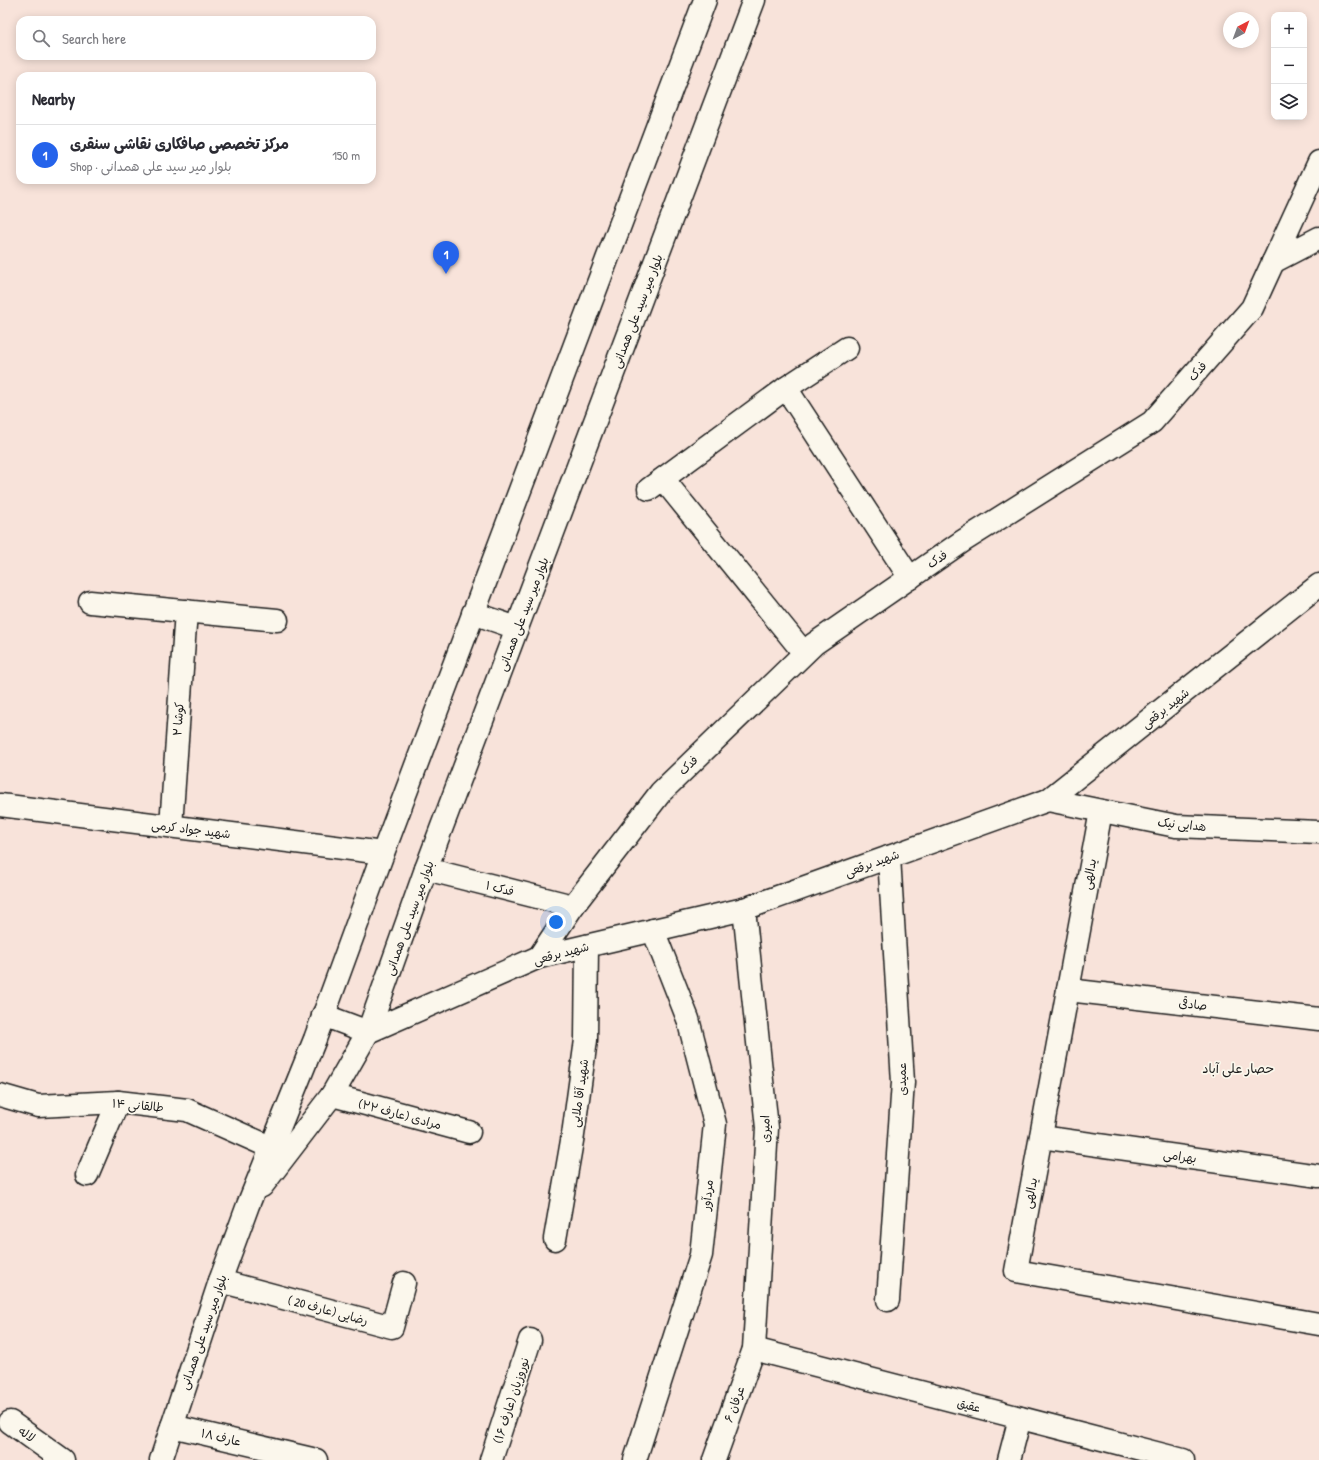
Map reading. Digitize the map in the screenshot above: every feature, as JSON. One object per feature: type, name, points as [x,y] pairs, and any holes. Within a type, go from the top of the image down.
[{"type":"street","name":"بلوار میر سید علی همدانی","points":[[161,1460],[220,1281],[248,1205],[323,1015],[705,0]]},
{"type":"street","name":"بلوار میر سید علی همدانی","points":[[248,1205],[332,1095],[368,1032],[426,869],[754,0]]},
{"type":"street","name":"فدک","points":[[539,957],[574,906],[661,792],[814,644],[963,541],[1152,422],[1252,308],[1319,162]]},
{"type":"street","points":[[1273,262],[1319,238]]},
{"type":"street","points":[[804,653],[656,484],[786,388],[847,348]]},
{"type":"street","points":[[786,388],[910,578]]},
{"type":"street","name":"شهید برقعی","points":[[368,1032],[539,957],[744,909],[1048,800],[1319,586]]},
{"type":"street","points":[[90,602],[277,620]]},
{"type":"street","name":"کوشا ۲","points":[[171,826],[186,611]]},
{"type":"street","points":[[474,613],[517,628]]},
{"type":"street","name":"هدایی نیک","points":[[1048,800],[1176,826],[1319,832]]},
{"type":"street","name":"شهید جواد کرمی","points":[[0,805],[383,853]]},
{"type":"street","name":"یدالهی","points":[[1101,811],[1016,1272],[1319,1324]]},
{"type":"street","name":"عمیدی","points":[[888,1300],[903,1082],[890,857]]},
{"type":"street","name":"فدک ۱","points":[[426,869],[574,906]]},
{"type":"street","name":"امیری","points":[[744,909],[767,1128],[754,1349]]},
{"type":"street","name":"مردآور","points":[[635,1460],[701,1255],[715,1124],[688,1019],[653,930]]},
{"type":"street","name":"شهید آقا ملایی","points":[[556,1239],[573,1135],[586,1040],[587,946]]},
{"type":"street","name":"صادقی","points":[[1068,990],[1319,1018]]},
{"type":"street","points":[[323,1015],[368,1032]]},
{"type":"street","name":"طالقانی ۱۴","points":[[0,1094],[38,1106],[118,1102],[187,1110],[270,1147]]},
{"type":"street","name":"مرادی (عارف ۲۲)","points":[[332,1095],[469,1132]]},
{"type":"street","points":[[87,1175],[118,1102]]},
{"type":"street","name":"بهرامی","points":[[1040,1137],[1319,1176]]},
{"type":"street","name":"رضایی (عارف 20 )","points":[[220,1281],[392,1327],[404,1283]]},
{"type":"street","name":"نوروزیان (عارف ۱۶)","points":[[491,1460],[530,1340]]},
{"type":"street","name":"عقیق","points":[[754,1349],[1182,1460]]},
{"type":"street","name":"عرفان ۶","points":[[714,1460],[754,1349]]},
{"type":"street","points":[[1009,1460],[1020,1418]]},
{"type":"street","name":"لاله","points":[[10,1422],[63,1460]]},
{"type":"street","name":"عارف ۱۸","points":[[172,1426],[316,1460]]},
{"type":"place","name":"مرکز تخصصی صافکاری نقاشی سنقری","points":[[446,274]]},
{"type":"district","name":"حصار علی آباد","points":[[1238,1068]]}]
